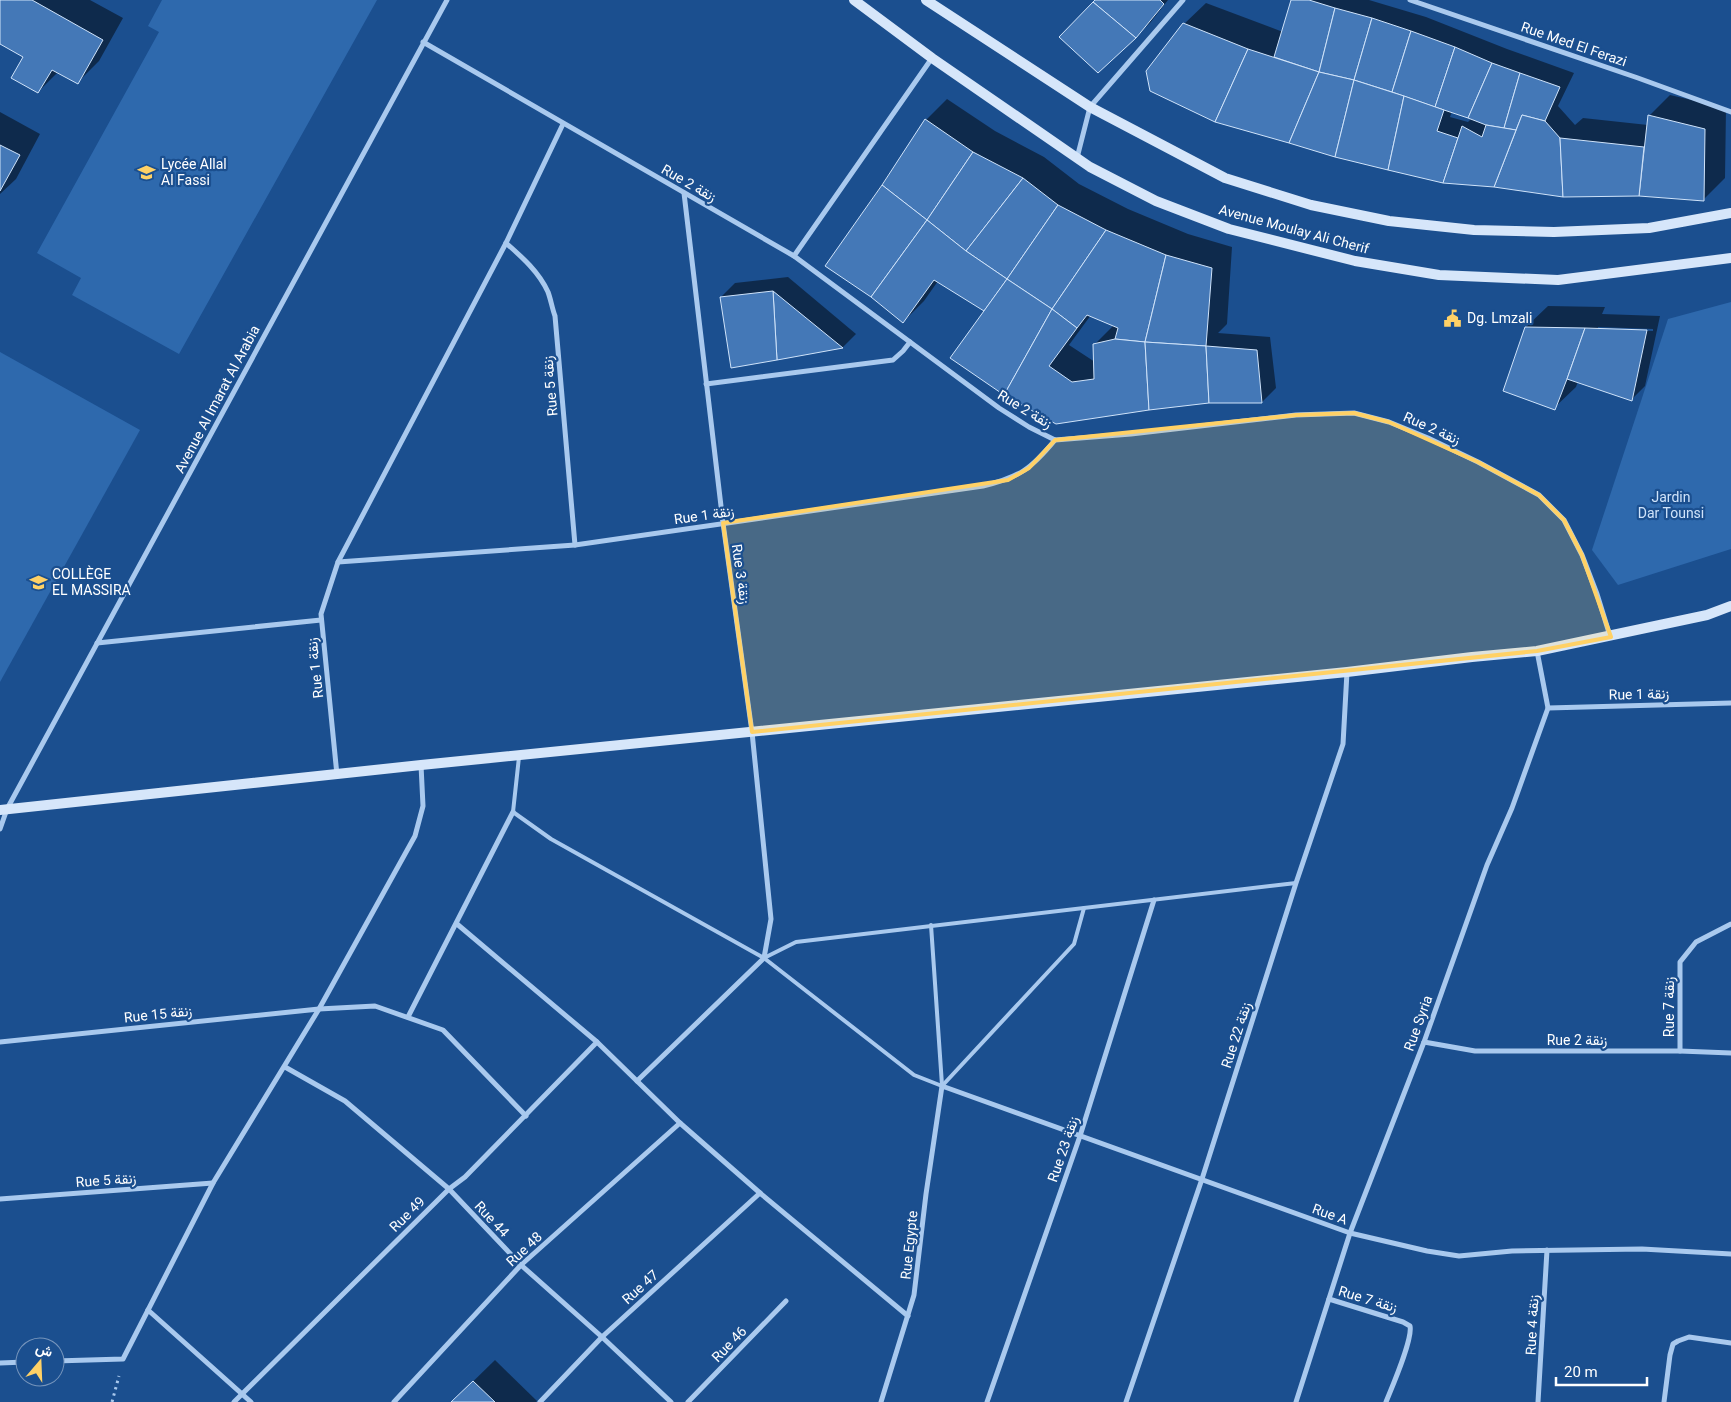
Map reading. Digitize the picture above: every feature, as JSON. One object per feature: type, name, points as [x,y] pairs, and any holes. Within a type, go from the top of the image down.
[{"type":"main road","name":"Avenue Moulay Ali Cherif","points":[[854,0],[932,58],[1090,167],[1156,201],[1229,229],[1355,261],[1439,275],[1558,280],[1731,258]]},
{"type":"main road","name":"Avenue Moulay Ali Cherif","points":[[926,0],[1090,106],[1225,178],[1311,204],[1389,221],[1474,230],[1554,232],[1650,228],[1731,214]]},
{"type":"main road","points":[[4,809],[1347,672],[1472,657],[1537,652],[1707,615],[1731,606]]},
{"type":"street","name":"Avenue Al Imarat Al Arabia","points":[[0,829],[4,809],[97,643],[447,0]]},
{"type":"street","points":[[1077,158],[1090,106],[1183,0]]},
{"type":"street","name":"Rue Med El Ferazi","points":[[1410,0],[1731,112]]},
{"type":"street","name":"Rue 2 زنقة","points":[[423,42],[794,256],[1028,427],[1055,440],[1131,434],[1296,415],[1354,413],[1389,422],[1478,462],[1539,495],[1564,520],[1582,555],[1597,594],[1610,637]]},
{"type":"street","points":[[794,256],[932,58]]},
{"type":"street","name":"Rue 1 زنقة","points":[[337,775],[320,614],[338,562],[506,243],[563,124]]},
{"type":"street","name":"Rue 3 زنقة","points":[[684,193],[723,523],[752,732],[771,919],[764,958]]},
{"type":"street","name":"Rue 5 زنقة","points":[[506,243],[526,261],[541,280],[548,293],[555,316],[575,545]]},
{"type":"street","points":[[706,384],[893,360],[910,342]]},
{"type":"street","name":"Rue 1 زنقة","points":[[338,562],[575,545],[983,486],[1008,480],[1029,468],[1055,440]]},
{"type":"street","points":[[97,643],[321,620]]},
{"type":"street","points":[[1537,652],[1548,708]]},
{"type":"street","name":"Rue 22 زنقة","points":[[1126,1402],[1202,1179],[1296,883],[1344,744],[1347,672]]},
{"type":"street","name":"Rue 1 زنقة","points":[[1548,708],[1731,703]]},
{"type":"street","name":"Rue Syria","points":[[1296,1402],[1350,1233],[1424,1042],[1487,865],[1512,808],[1548,708]]},
{"type":"street","points":[[65,1361],[124,1359],[213,1184],[319,1009],[415,836],[423,806],[421,765]]},
{"type":"street","points":[[408,1018],[513,812]]},
{"type":"street","name":"Rue 23 زنقة","points":[[987,1402],[1080,1136],[1154,900]]},
{"type":"street","points":[[457,924],[597,1042],[680,1122],[760,1193],[908,1316]]},
{"type":"street","name":"Rue 7 زنقة","points":[[1680,1051],[1680,962],[1696,942],[1731,924]]},
{"type":"street","points":[[637,1082],[764,958]]},
{"type":"street","name":"Rue 15 زنقة","points":[[0,1042],[319,1009],[375,1006],[443,1030],[526,1116]]},
{"type":"street","name":"Rue 49","points":[[234,1402],[449,1189],[464,1177],[526,1116],[597,1042]]},
{"type":"street","name":"Rue 2 زنقة","points":[[1424,1042],[1475,1051],[1680,1051],[1731,1053]]},
{"type":"street","name":"Rue 44","points":[[285,1067],[345,1101],[449,1189],[521,1265],[671,1402]]},
{"type":"street","name":"Rue A","points":[[942,1086],[1350,1233],[1449,1255],[1470,1256],[1512,1251],[1642,1249],[1731,1254]]},
{"type":"street","name":"Rue Egypte","points":[[881,1402],[914,1295],[926,1194],[942,1086]]},
{"type":"street","name":"Rue 48","points":[[394,1402],[521,1265],[680,1122]]},
{"type":"street","name":"Rue 5 زنقة","points":[[0,1200],[213,1184]]},
{"type":"street","name":"Rue 47","points":[[540,1402],[602,1337],[760,1193]]},
{"type":"street","name":"Rue 4 زنقة","points":[[1538,1402],[1547,1250]]},
{"type":"street","name":"Rue 7 زنقة","points":[[1329,1299],[1404,1322],[1410,1326],[1411,1333],[1408,1344],[1386,1402]]},
{"type":"street","name":"Rue 46","points":[[688,1402],[786,1301]]},
{"type":"street","points":[[148,1310],[252,1402]]},
{"type":"street","points":[[1664,1402],[1671,1348],[1678,1341],[1689,1336],[1731,1343]]},
{"type":"street","points":[[0,1362],[15,1362]]},
{"type":"lane","points":[[520,755],[513,812],[551,839],[764,958],[914,1074],[942,1086]]},
{"type":"lane","points":[[764,958],[796,942],[1296,883]]},
{"type":"lane","points":[[942,1086],[1074,944],[1084,908]]},
{"type":"lane","points":[[931,925],[942,1086]]},
{"type":"path","points":[[112,1402],[124,1359]]},
{"type":"highlighted area","points":[[1354,413],[1389,422],[1478,462],[1539,495],[1564,520],[1582,555],[1611,637],[1537,651],[752,732],[723,523],[1008,480],[1029,468],[1055,440],[1296,415]]},
{"type":"green space","points":[[162,0],[377,0],[179,354],[72,295],[81,278],[37,253],[159,32],[148,26]]},
{"type":"green space","name":"Jardin Dar Tounsi","points":[[1731,302],[1731,549],[1618,585],[1592,550],[1668,319]]},
{"type":"green space","name":"COLLÈGE EL MASSIRA","points":[[0,352],[140,430],[0,682]]},
{"type":"building","points":[[0,0],[32,0],[103,40],[78,84],[52,70],[38,93],[11,78],[23,57],[0,44]]},
{"type":"building","points":[[1095,0],[1160,0],[1164,4],[1136,38],[1093,2]]},
{"type":"building","points":[[1291,0],[1309,0],[1335,8],[1319,72],[1274,57]]},
{"type":"building","points":[[1093,2],[1136,38],[1098,73],[1059,37]]},
{"type":"building","points":[[1335,8],[1372,18],[1354,80],[1319,72]]},
{"type":"building","points":[[1372,18],[1411,31],[1392,92],[1354,80]]},
{"type":"building","points":[[1183,23],[1248,49],[1215,122],[1150,91],[1146,71]]},
{"type":"building","points":[[1411,31],[1455,47],[1435,107],[1392,92]]},
{"type":"building","points":[[1455,47],[1492,63],[1468,118],[1435,107]]},
{"type":"building","points":[[1248,49],[1319,72],[1289,143],[1215,122]]},
{"type":"building","points":[[1492,63],[1520,73],[1504,128],[1486,125],[1468,118]]},
{"type":"building","points":[[1319,72],[1354,80],[1335,157],[1289,143]]},
{"type":"building","points":[[1520,73],[1560,87],[1545,121],[1522,115],[1516,130],[1504,128]]},
{"type":"building","points":[[1354,80],[1404,96],[1388,170],[1335,157]]},
{"type":"building","points":[[1404,96],[1444,110],[1437,131],[1458,138],[1443,183],[1388,170]]},
{"type":"building","points":[[1522,115],[1545,121],[1560,138],[1563,197],[1494,187]]},
{"type":"building","points":[[1648,115],[1705,129],[1704,201],[1639,196]]},
{"type":"building","points":[[925,119],[973,152],[927,220],[882,185]]},
{"type":"building","points":[[1486,125],[1516,130],[1494,187],[1443,183],[1462,126],[1482,137]]},
{"type":"building","points":[[1560,138],[1644,147],[1639,196],[1563,197]]},
{"type":"building","points":[[0,145],[20,155],[0,191]]},
{"type":"building","points":[[973,152],[1023,178],[966,251],[927,220]]},
{"type":"building","points":[[1023,178],[1058,205],[1007,279],[966,251]]},
{"type":"building","points":[[882,185],[927,220],[871,297],[825,266]]},
{"type":"building","points":[[1058,205],[1106,230],[1052,309],[1007,279]]},
{"type":"building","points":[[927,220],[966,251],[1007,279],[984,311],[934,280],[903,323],[871,297]]},
{"type":"building","points":[[1106,230],[1166,255],[1145,342],[1115,339],[1118,328],[1087,315],[1077,328],[1052,309]]},
{"type":"building","points":[[1166,255],[1212,268],[1206,346],[1145,342]]},
{"type":"building","points":[[1007,279],[1052,309],[1004,395],[950,358]]},
{"type":"building","points":[[773,291],[843,348],[777,360]]},
{"type":"building","points":[[773,291],[777,360],[731,368],[720,297]]},
{"type":"building","points":[[1052,309],[1077,328],[1049,366],[1072,382],[1094,379],[1093,344],[1115,339],[1145,342],[1149,410],[1056,424],[1004,395]]},
{"type":"building","points":[[1525,327],[1585,328],[1555,410],[1503,391]]},
{"type":"building","points":[[1585,328],[1647,330],[1632,401],[1567,379]]},
{"type":"building","points":[[1145,342],[1206,346],[1209,403],[1149,410]]},
{"type":"building","points":[[1206,346],[1257,350],[1262,403],[1209,403]]},
{"type":"building","points":[[473,1381],[495,1402],[451,1402]]},
{"type":"place","name":"Lycée Allal Al Fassi","points":[[147,172]]},
{"type":"place","name":"Dg. Lmzali","points":[[1453,318]]},
{"type":"place","name":"COLLÈGE EL MASSIRA","points":[[38,582]]}]
